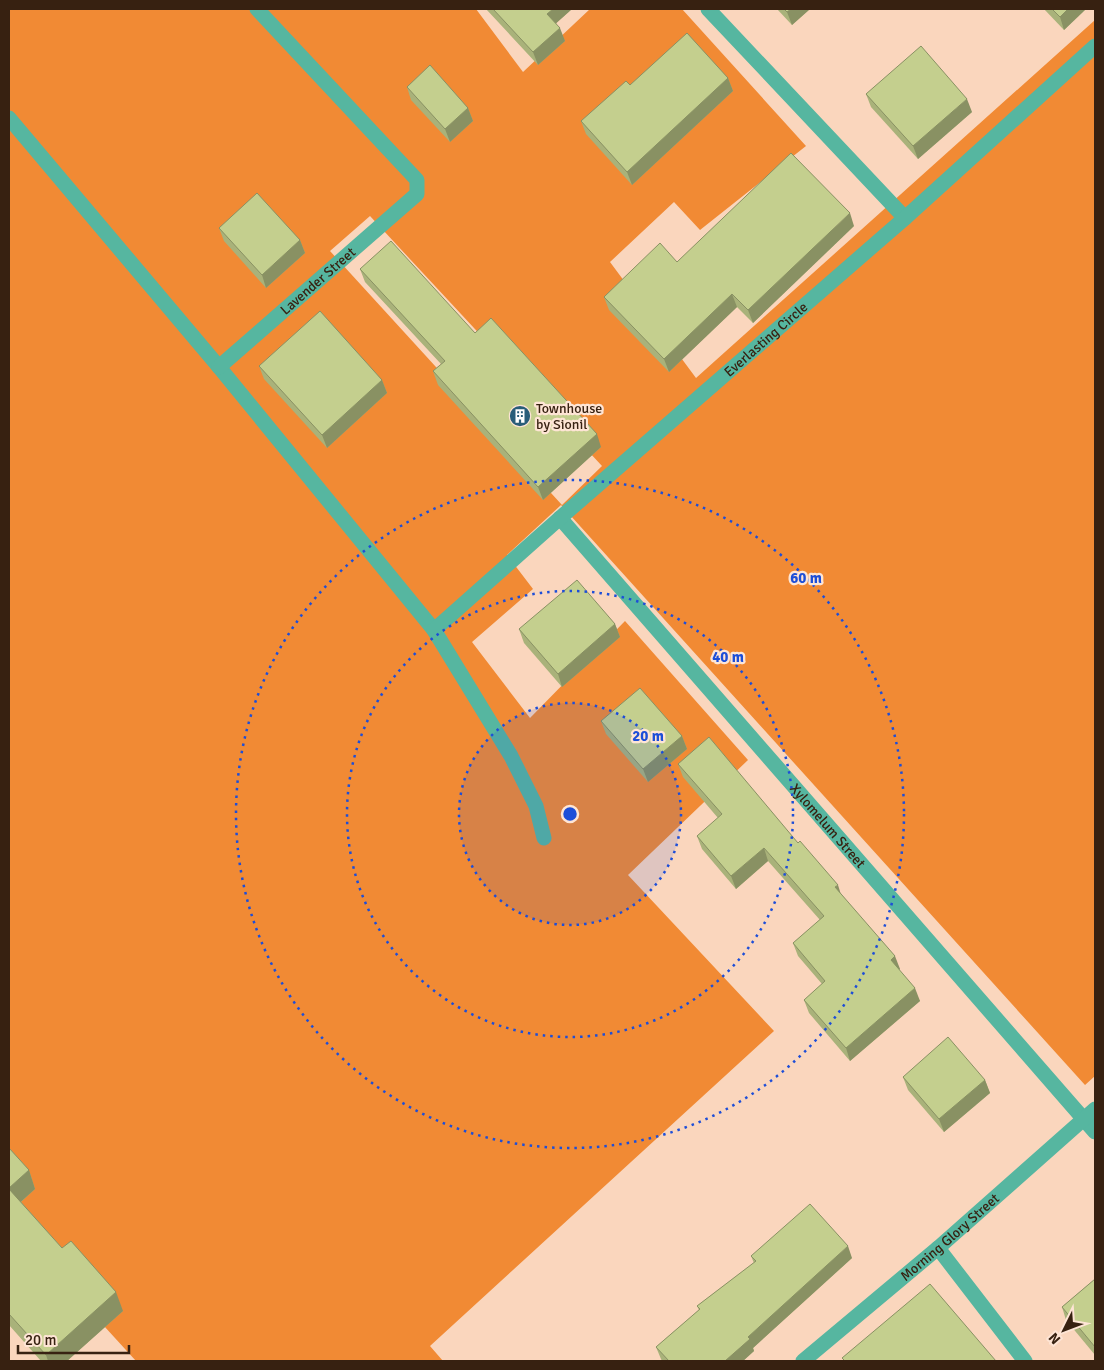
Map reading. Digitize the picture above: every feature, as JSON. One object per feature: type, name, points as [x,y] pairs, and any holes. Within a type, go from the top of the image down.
[{"type":"street","name":"Lavender Street","points":[[219,367],[416,194],[417,180],[257,9]]},
{"type":"street","points":[[708,9],[905,218]]},
{"type":"street","name":"Everlasting Circle","points":[[434,630],[905,218],[1095,46]]},
{"type":"street","points":[[9,118],[219,367],[434,630],[511,756],[536,806],[544,838]]},
{"type":"street","name":"Xylomelum Street","points":[[560,518],[1090,1114],[1095,1132]]},
{"type":"street","name":"Morning Glory Street","points":[[803,1361],[938,1248],[1090,1114]]},
{"type":"street","points":[[938,1248],[1025,1361]]},
{"type":"shaded area","points":[[9,9],[476,9],[523,72],[590,9],[682,9],[806,146],[700,230],[674,202],[610,262],[696,378],[1095,20],[1095,1076],[1085,1085],[561,505],[507,555],[533,589],[472,642],[530,718],[625,621],[748,760],[628,875],[774,1031],[430,1346],[443,1361],[136,1361],[9,1222]],"holes":[[[370,216],[602,466],[562,505],[330,251]]]},
{"type":"building","points":[[493,9],[553,9],[547,14],[560,28],[533,52]]},
{"type":"building","points":[[1052,9],[1068,9],[1060,17]]},
{"type":"building","points":[[687,33],[728,78],[627,172],[581,121],[626,81],[630,85]]},
{"type":"building","points":[[921,46],[967,99],[913,146],[866,94]]},
{"type":"building","points":[[430,65],[468,108],[445,129],[407,87]]},
{"type":"building","points":[[791,153],[850,213],[748,310],[732,294],[664,359],[604,297],[660,243],[677,262]]},
{"type":"building","points":[[257,193],[300,240],[262,275],[219,228]]},
{"type":"building","name":"Townhouse by Sionil","points":[[391,241],[475,333],[491,318],[597,434],[538,487],[433,371],[445,361],[360,269]]},
{"type":"building","points":[[320,311],[382,380],[322,435],[259,366]]},
{"type":"building","points":[[577,580],[615,624],[558,674],[519,629]]},
{"type":"building","points":[[640,688],[682,736],[643,769],[601,721]]},
{"type":"building","points":[[709,737],[798,843],[800,841],[838,885],[835,887],[895,956],[891,960],[915,988],[846,1048],[804,1000],[825,981],[793,943],[824,916],[764,848],[731,876],[697,836],[722,814],[678,764]]},
{"type":"building","points":[[948,1037],[985,1080],[939,1119],[903,1077]]},
{"type":"building","points":[[9,1148],[29,1170],[9,1188]]},
{"type":"building","points":[[9,1189],[62,1248],[71,1241],[116,1292],[46,1355],[9,1314]]},
{"type":"building","points":[[810,1204],[848,1246],[748,1337],[750,1339],[725,1361],[669,1361],[656,1347],[700,1309],[697,1306],[756,1261],[751,1256]]},
{"type":"building","points":[[1095,1279],[1095,1347],[1062,1307]]},
{"type":"building","points":[[930,1284],[996,1361],[845,1361],[842,1358]]},
{"type":"place","name":"Townhouse by Sionil","points":[[520,416]]}]
